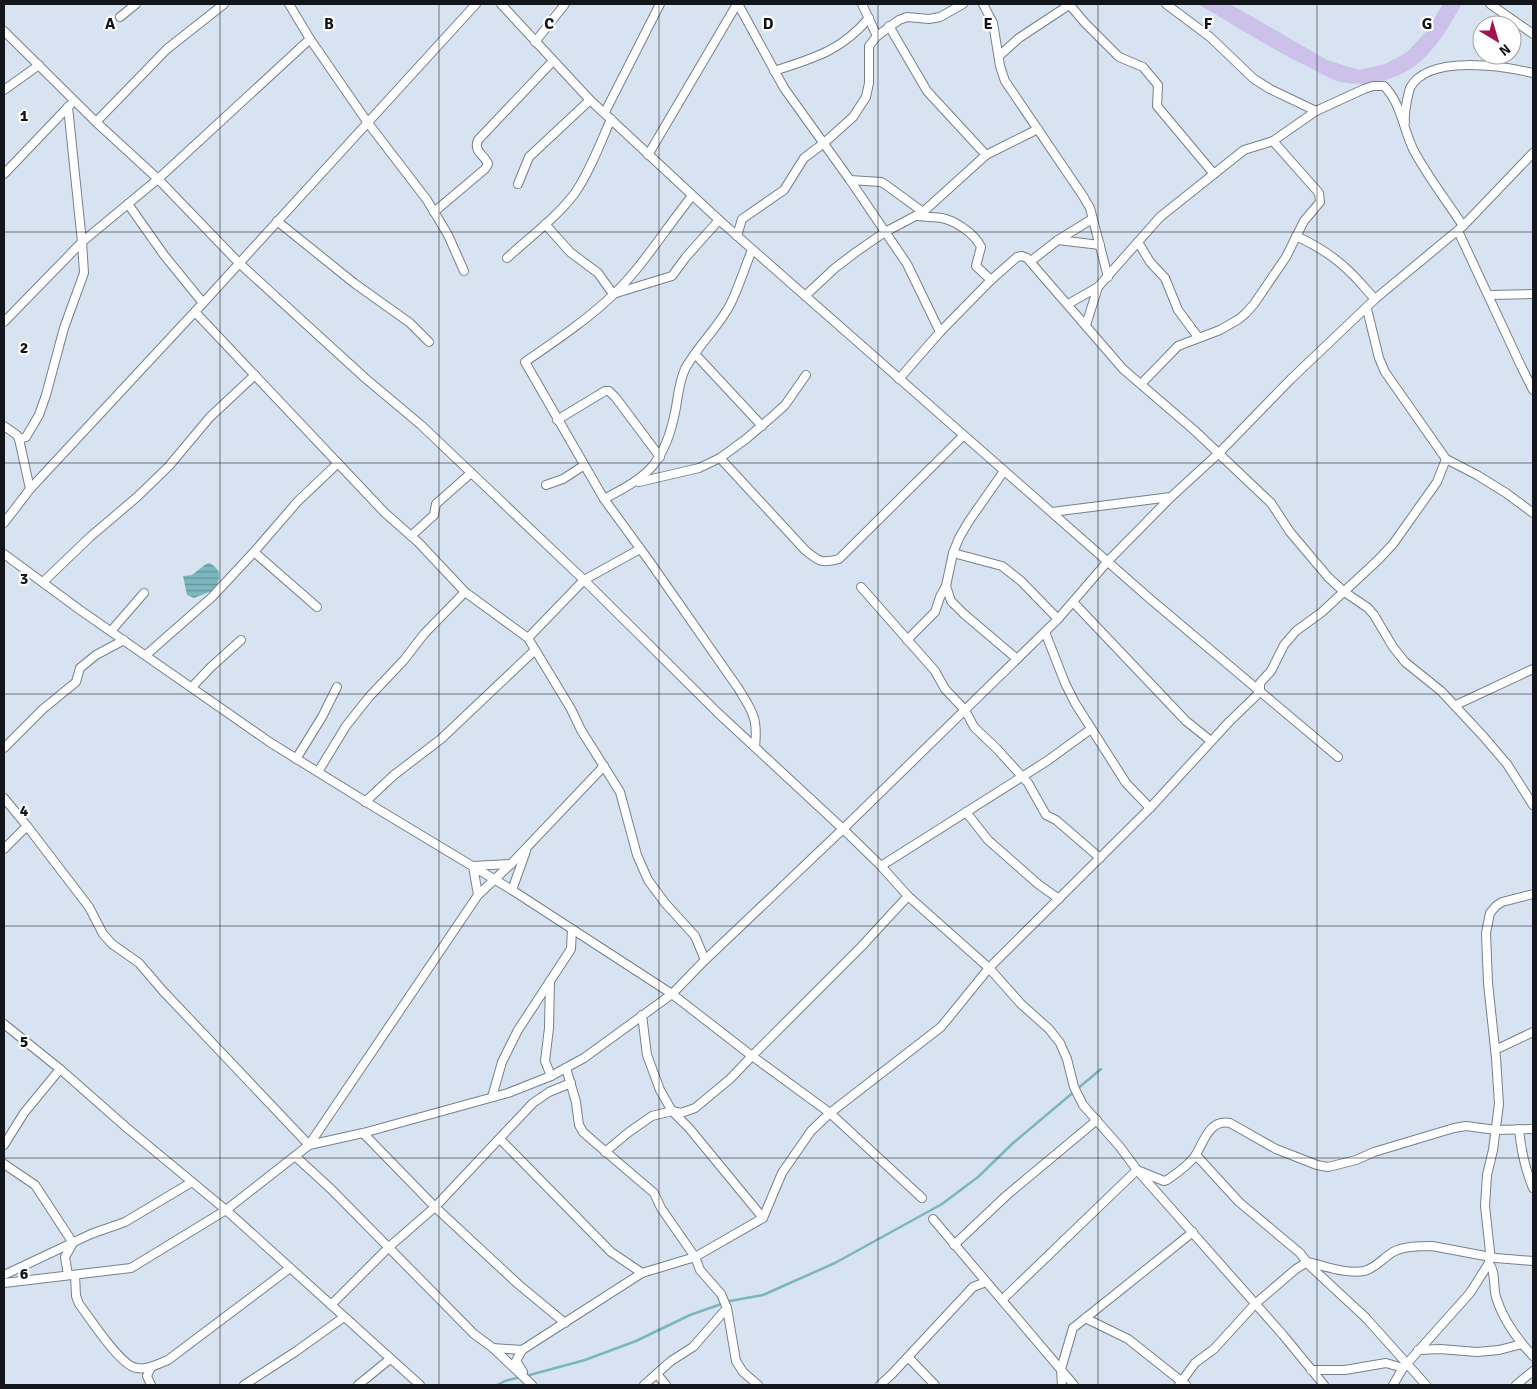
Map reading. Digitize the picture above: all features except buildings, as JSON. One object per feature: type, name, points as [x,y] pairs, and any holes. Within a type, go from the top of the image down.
[{"type":"street","points":[[120,17],[136,4]]},
{"type":"street","points":[[96,122],[167,49],[224,4]]},
{"type":"street","points":[[289,4],[310,39],[368,123],[427,200],[448,235],[464,271]]},
{"type":"street","points":[[4,523],[30,489],[195,312],[476,4]]},
{"type":"street","points":[[500,4],[590,100],[752,250],[1149,598],[1338,757]]},
{"type":"street","points":[[535,42],[565,4]]},
{"type":"street","points":[[605,112],[660,4]]},
{"type":"street","points":[[738,4],[784,88],[850,180],[910,270],[940,332]]},
{"type":"street","points":[[648,155],[738,4]]},
{"type":"street","points":[[862,4],[877,36]]},
{"type":"street","points":[[737,236],[742,219],[784,190],[804,158],[853,117],[866,97],[869,83],[869,46],[877,36],[890,26],[908,17],[929,19],[940,17],[963,4]]},
{"type":"street","points":[[983,4],[993,23],[1000,66],[1005,81],[1090,208],[1108,276]]},
{"type":"street","points":[[999,56],[1020,38],[1069,4],[1119,57],[1143,67],[1158,85],[1157,106],[1214,174]]},
{"type":"street","points":[[1166,4],[1210,37],[1254,79],[1270,89],[1316,111]]},
{"type":"street","points":[[1490,4],[1533,34]]},
{"type":"street","points":[[774,71],[820,56],[854,35],[870,18]]},
{"type":"street","points":[[890,26],[927,91],[986,155]]},
{"type":"street","points":[[4,31],[96,122],[158,179],[238,263],[365,378],[421,425],[584,580],[755,747],[843,829],[881,866],[908,896],[989,968],[1022,1004],[1049,1029],[1060,1043],[1067,1059],[1077,1095],[1083,1105],[1324,1385]]},
{"type":"street","points":[[4,322],[82,242],[158,179],[310,39]]},
{"type":"street","points":[[434,212],[485,168],[488,161],[480,154],[477,148],[478,140],[553,61]]},
{"type":"street","points":[[4,90],[39,65]]},
{"type":"street","points":[[1406,134],[1404,118],[1410,88],[1422,76],[1433,70],[1466,66],[1497,67],[1533,73]]},
{"type":"street","points":[[1068,304],[1098,287],[1160,217],[1244,150],[1273,142],[1316,111],[1373,86],[1384,86],[1393,95],[1406,134],[1420,160],[1461,228],[1489,296],[1533,390]]},
{"type":"street","points":[[4,174],[75,100]]},
{"type":"street","points":[[518,184],[530,157],[590,100]]},
{"type":"street","points":[[19,439],[26,437],[31,430],[46,395],[64,328],[84,273],[68,108]]},
{"type":"street","points":[[507,258],[559,211],[576,192],[611,120]]},
{"type":"street","points":[[805,296],[835,268],[885,232],[920,214],[986,155],[1038,129]]},
{"type":"street","points":[[1141,384],[1166,356],[1178,346],[1226,326],[1239,319],[1250,309],[1286,257],[1304,221],[1320,202],[1319,193],[1273,142]]},
{"type":"street","points":[[308,1145],[363,1133],[508,1093],[552,1076],[584,1058],[672,994],[1045,632],[1108,561],[1171,497],[1219,454],[1291,379],[1367,309],[1375,299],[1461,228],[1533,153]]},
{"type":"street","points":[[850,180],[880,182],[920,214],[952,221],[968,232],[981,247],[976,266],[991,280]]},
{"type":"street","points":[[692,196],[640,264],[614,294],[572,329],[524,362],[604,499],[751,709],[756,719],[755,747]]},
{"type":"street","points":[[128,204],[164,255],[203,303]]},
{"type":"street","points":[[1031,261],[1058,240],[1092,219]]},
{"type":"street","points":[[614,294],[672,276],[719,220]]},
{"type":"street","points":[[277,221],[354,283],[410,323],[429,342]]},
{"type":"street","points":[[545,224],[570,252],[598,273],[614,294]]},
{"type":"street","points":[[1296,236],[1318,247],[1338,261],[1375,299]]},
{"type":"street","points":[[1058,240],[1100,245]]},
{"type":"street","points":[[1138,242],[1150,262],[1165,278],[1178,310],[1198,338]]},
{"type":"street","points":[[604,499],[636,482],[651,469],[660,457],[674,418],[680,382],[685,369],[731,303],[752,250]]},
{"type":"street","points":[[899,379],[940,332],[991,280],[1017,257],[1022,256],[1031,261],[1117,363],[1194,430],[1271,503],[1307,553],[1328,577],[1343,592],[1368,608],[1405,662],[1456,705],[1507,764],[1533,804]]},
{"type":"street","points":[[1086,324],[1098,287]]},
{"type":"street","points":[[1489,296],[1533,294]]},
{"type":"street","points":[[1367,309],[1378,358],[1385,372],[1446,460],[1477,475],[1533,513]]},
{"type":"street","points":[[195,312],[385,514],[411,536],[466,592],[528,638],[571,709],[581,730],[620,792],[642,869],[665,903],[695,936],[705,960]]},
{"type":"street","points":[[695,354],[762,426]]},
{"type":"street","points":[[43,582],[169,466],[210,417],[255,375]]},
{"type":"street","points":[[636,482],[699,468],[720,458],[762,426],[785,405],[806,375]]},
{"type":"street","points":[[557,420],[605,391],[609,391],[660,457]]},
{"type":"street","points":[[4,426],[17,435],[19,439],[30,489]]},
{"type":"street","points":[[720,458],[805,550],[815,559],[827,562],[838,559],[963,436]]},
{"type":"street","points":[[521,1374],[523,1372],[516,1360],[522,1350],[642,1273],[695,1257],[763,1218],[782,1173],[811,1131],[830,1113],[941,1027],[989,968],[1150,808],[1211,740],[1260,692],[1260,683],[1271,672],[1284,645],[1296,631],[1322,612],[1393,544],[1437,482],[1446,460]]},
{"type":"street","points":[[146,655],[212,597],[298,501],[338,464]]},
{"type":"street","points":[[546,484],[563,479],[583,466]]},
{"type":"street","points":[[907,640],[935,612],[946,586],[953,553],[969,521],[1004,471]]},
{"type":"street","points":[[411,536],[434,516],[436,504],[440,499],[471,473]]},
{"type":"street","points":[[1052,512],[1171,497]]},
{"type":"street","points":[[528,638],[584,580],[640,548]]},
{"type":"street","points":[[254,552],[317,608]]},
{"type":"street","points":[[953,553],[1002,566],[1058,619]]},
{"type":"street","points":[[4,554],[271,743],[512,890],[672,994],[830,1113],[922,1198]]},
{"type":"street","points":[[946,586],[951,601]]},
{"type":"street","points":[[861,587],[935,671],[945,690],[965,710],[974,727],[1023,776],[1046,815],[1056,820],[1100,858]]},
{"type":"street","points":[[318,772],[346,726],[369,697],[404,660],[424,634],[466,592]]},
{"type":"street","points":[[111,631],[144,593]]},
{"type":"street","points":[[940,597],[951,601],[1017,659]]},
{"type":"street","points":[[1073,602],[1186,720],[1211,740]]},
{"type":"street","points":[[1045,632],[1065,683],[1091,729],[1126,783],[1150,808]]},
{"type":"street","points":[[4,748],[43,709],[76,682],[80,668],[96,655],[124,640]]},
{"type":"street","points":[[192,687],[241,640]]},
{"type":"street","points":[[365,802],[394,775],[441,739],[535,650]]},
{"type":"street","points":[[1456,705],[1533,669]]},
{"type":"street","points":[[296,759],[322,717],[337,687]]},
{"type":"street","points":[[881,866],[1023,776],[1091,729]]},
{"type":"street","points":[[4,1283],[131,1268],[226,1210],[308,1145],[478,895],[511,864],[604,766]]},
{"type":"street","points":[[375,794],[376,808]]},
{"type":"street","points":[[4,798],[89,907],[103,934],[112,944],[139,962],[163,991],[308,1145]]},
{"type":"street","points":[[966,812],[988,840],[1038,884],[1059,898]]},
{"type":"street","points":[[4,849],[27,826]]},
{"type":"street","points":[[512,890],[528,846]]},
{"type":"street","points":[[473,866],[511,864]]},
{"type":"street","points":[[473,866],[478,895]]},
{"type":"street","points":[[1533,894],[1502,902],[1490,912],[1486,932],[1488,983],[1499,1104],[1487,1175],[1485,1206],[1489,1260],[1493,1269],[1495,1295],[1501,1312],[1522,1344],[1533,1356]]},
{"type":"street","points":[[606,1152],[629,1132],[652,1116],[672,1111],[681,1114],[695,1108],[730,1079],[861,947],[908,896]]},
{"type":"street","points":[[492,1097],[502,1062],[518,1030],[571,949],[572,929]]},
{"type":"street","points":[[550,981],[549,1028],[545,1061],[552,1076]]},
{"type":"street","points":[[642,1016],[647,1055],[660,1090],[672,1111],[689,1128],[763,1218]]},
{"type":"street","points":[[4,1024],[226,1210],[420,1385]]},
{"type":"street","points":[[1495,1050],[1533,1032]]},
{"type":"street","points":[[566,1068],[576,1102],[578,1125],[583,1132],[654,1192],[661,1208],[695,1257],[700,1270],[721,1294],[727,1308],[736,1362],[756,1385]]},
{"type":"street","points":[[4,1145],[24,1113],[60,1069]]},
{"type":"street","points":[[331,1305],[389,1247],[435,1207],[533,1104],[549,1092],[571,1083]]},
{"type":"street","points":[[954,1245],[1007,1195],[1097,1120]]},
{"type":"street","points":[[1137,1170],[1164,1182],[1196,1155],[1210,1130],[1224,1122],[1230,1123],[1276,1149],[1316,1165],[1328,1167],[1356,1160],[1374,1152],[1454,1128],[1466,1126],[1496,1130],[1533,1129]]},
{"type":"street","points":[[1519,1129],[1526,1172],[1533,1188]]},
{"type":"street","points":[[363,1133],[435,1207],[518,1284],[565,1323]]},
{"type":"street","points":[[500,1139],[611,1252],[642,1273]]},
{"type":"street","points":[[1196,1155],[1239,1202],[1300,1253],[1307,1262],[1366,1318],[1405,1366],[1426,1385]]},
{"type":"street","points":[[294,1156],[331,1189],[474,1334],[493,1348],[532,1385]]},
{"type":"street","points":[[4,1164],[35,1184],[72,1243]]},
{"type":"street","points":[[1002,1300],[1137,1170]]},
{"type":"street","points":[[4,1276],[91,1234],[125,1222],[192,1182]]},
{"type":"street","points":[[933,1219],[1074,1385]]},
{"type":"street","points":[[1062,1385],[1061,1369],[1073,1328],[1193,1232]]},
{"type":"street","points":[[72,1243],[65,1257],[79,1304],[123,1362],[136,1368],[151,1367],[168,1360],[290,1268]]},
{"type":"street","points":[[1085,1318],[1128,1339],[1182,1384],[1195,1363],[1214,1349],[1256,1304],[1296,1269],[1307,1262],[1335,1270],[1351,1272],[1366,1270],[1376,1266],[1394,1252],[1422,1246],[1489,1260],[1533,1261]]},
{"type":"street","points":[[1393,1385],[1418,1350],[1470,1293],[1489,1260]]},
{"type":"street","points":[[880,1385],[973,1287],[986,1282]]},
{"type":"street","points":[[644,1385],[671,1361],[694,1347],[727,1308]]},
{"type":"street","points":[[244,1385],[295,1352],[344,1316]]},
{"type":"street","points":[[1418,1350],[1440,1349],[1477,1352],[1499,1350],[1522,1344]]},
{"type":"street","points":[[493,1348],[522,1350]]},
{"type":"street","points":[[908,1357],[935,1385]]},
{"type":"street","points":[[358,1385],[390,1359]]},
{"type":"street","points":[[1311,1370],[1346,1370],[1386,1363],[1405,1366]]},
{"type":"street","points":[[151,1367],[147,1376],[151,1385]]},
{"type":"street","points":[[1516,1385],[1533,1371]]},
{"type":"street","points":[[657,1374],[666,1385]]},
{"type":"shaded area","points":[[1198,4],[1230,4],[1327,60],[1359,70],[1385,64],[1406,53],[1426,32],[1443,4],[1462,4],[1438,42],[1411,69],[1379,82],[1356,84],[1334,80],[1324,75],[1265,44]]},
{"type":"water","points":[[209,563],[216,568],[219,574],[217,589],[194,598],[187,595],[183,576],[192,575]]},
{"type":"waterway","points":[[526,1376],[585,1360],[636,1341],[690,1315],[730,1301],[763,1295],[835,1263],[942,1204],[978,1177],[1012,1144],[1101,1069]]},
{"type":"waterway","points":[[497,1385],[520,1377]]}]
